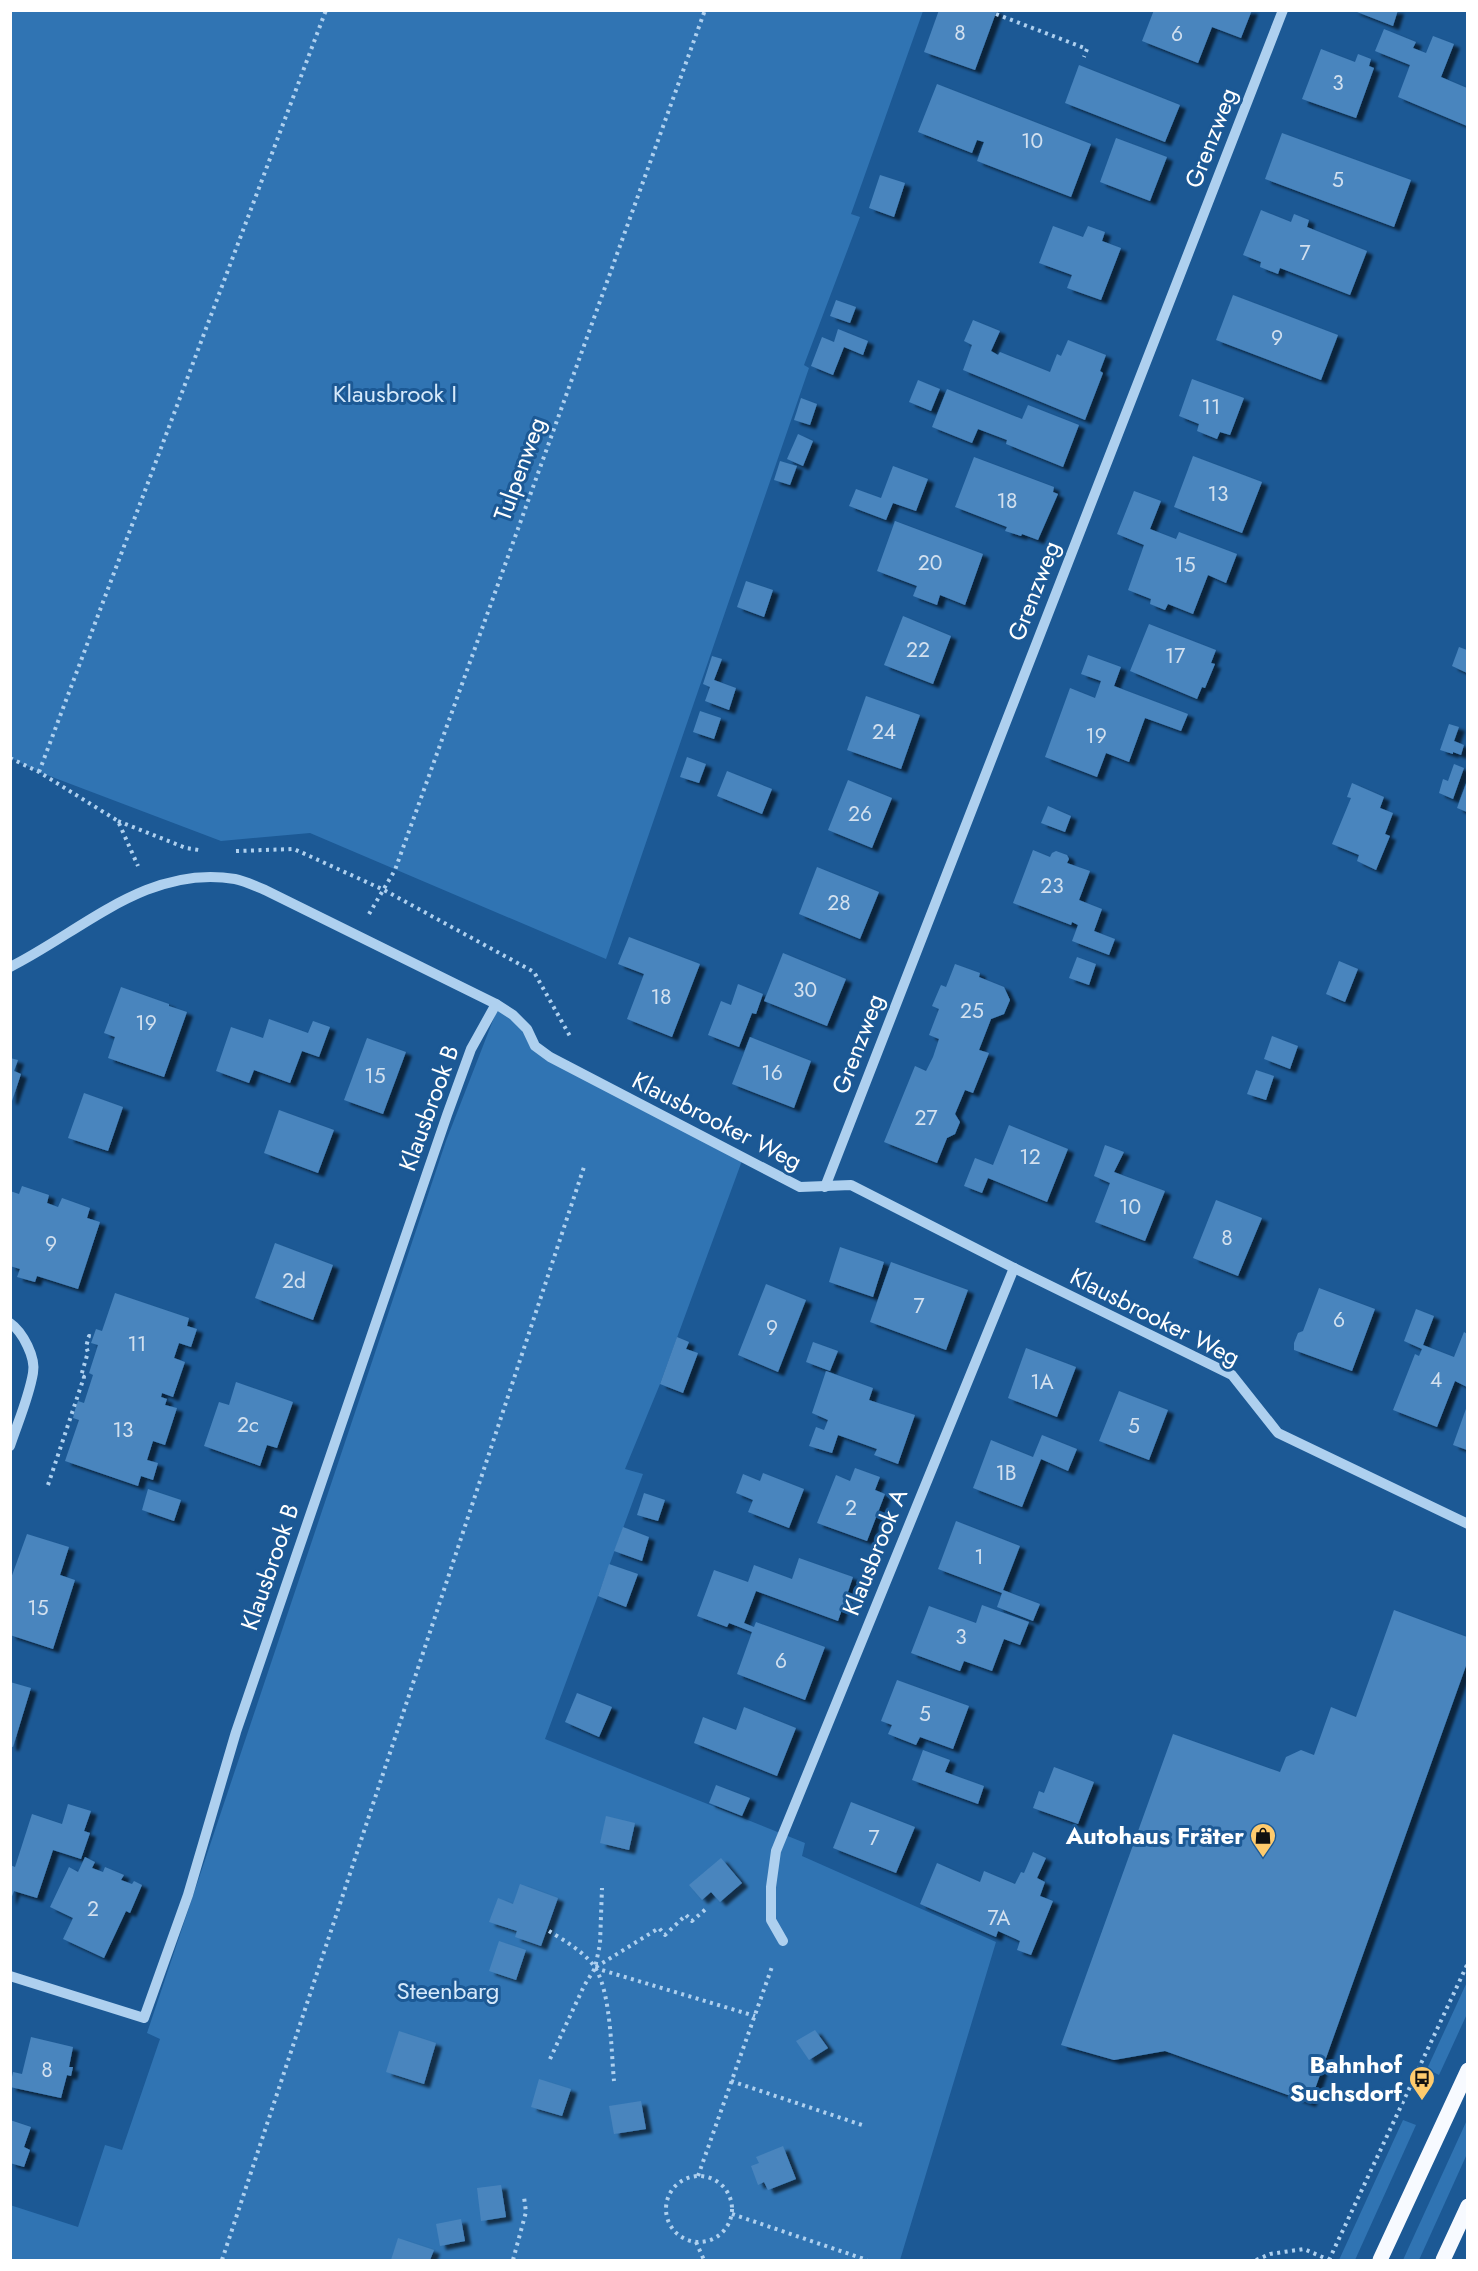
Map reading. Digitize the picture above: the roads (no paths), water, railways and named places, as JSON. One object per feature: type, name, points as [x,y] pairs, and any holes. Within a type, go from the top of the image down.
[{"type":"main road","points":[[1380,2260],[1467,2070]]},
{"type":"main road","points":[[1443,2260],[1467,2206]]},
{"type":"street","name":"Grenzweg","points":[[825,1187],[1283,10]]},
{"type":"street","name":"Klausbrooker Weg","points":[[10,968],[40,952],[119,901],[149,889],[190,878],[212,877],[236,879],[265,890],[496,1004],[513,1015],[527,1029],[535,1046],[550,1057],[800,1188],[851,1185],[1232,1375],[1278,1433],[1467,1524]]},
{"type":"street","name":"Klausbrook B","points":[[10,1976],[144,2018],[188,1895],[236,1732],[447,1115],[471,1049],[496,1004]]},
{"type":"street","name":"Klausbrook A","points":[[783,1941],[771,1920],[771,1887],[776,1851],[1014,1268]]},
{"type":"street","points":[[10,1323],[17,1328],[30,1352],[34,1371],[10,1446]]},
{"type":"place","name":"Autohaus Fräter","points":[[1263,1859]]},
{"type":"place","name":"Bahnhof Suchsdorf","points":[[1422,2102]]},
{"type":"park label","name":"Klausbrook I","points":[[395,394]]},
{"type":"park label","name":"Steenbarg","points":[[448,1991]]}]
